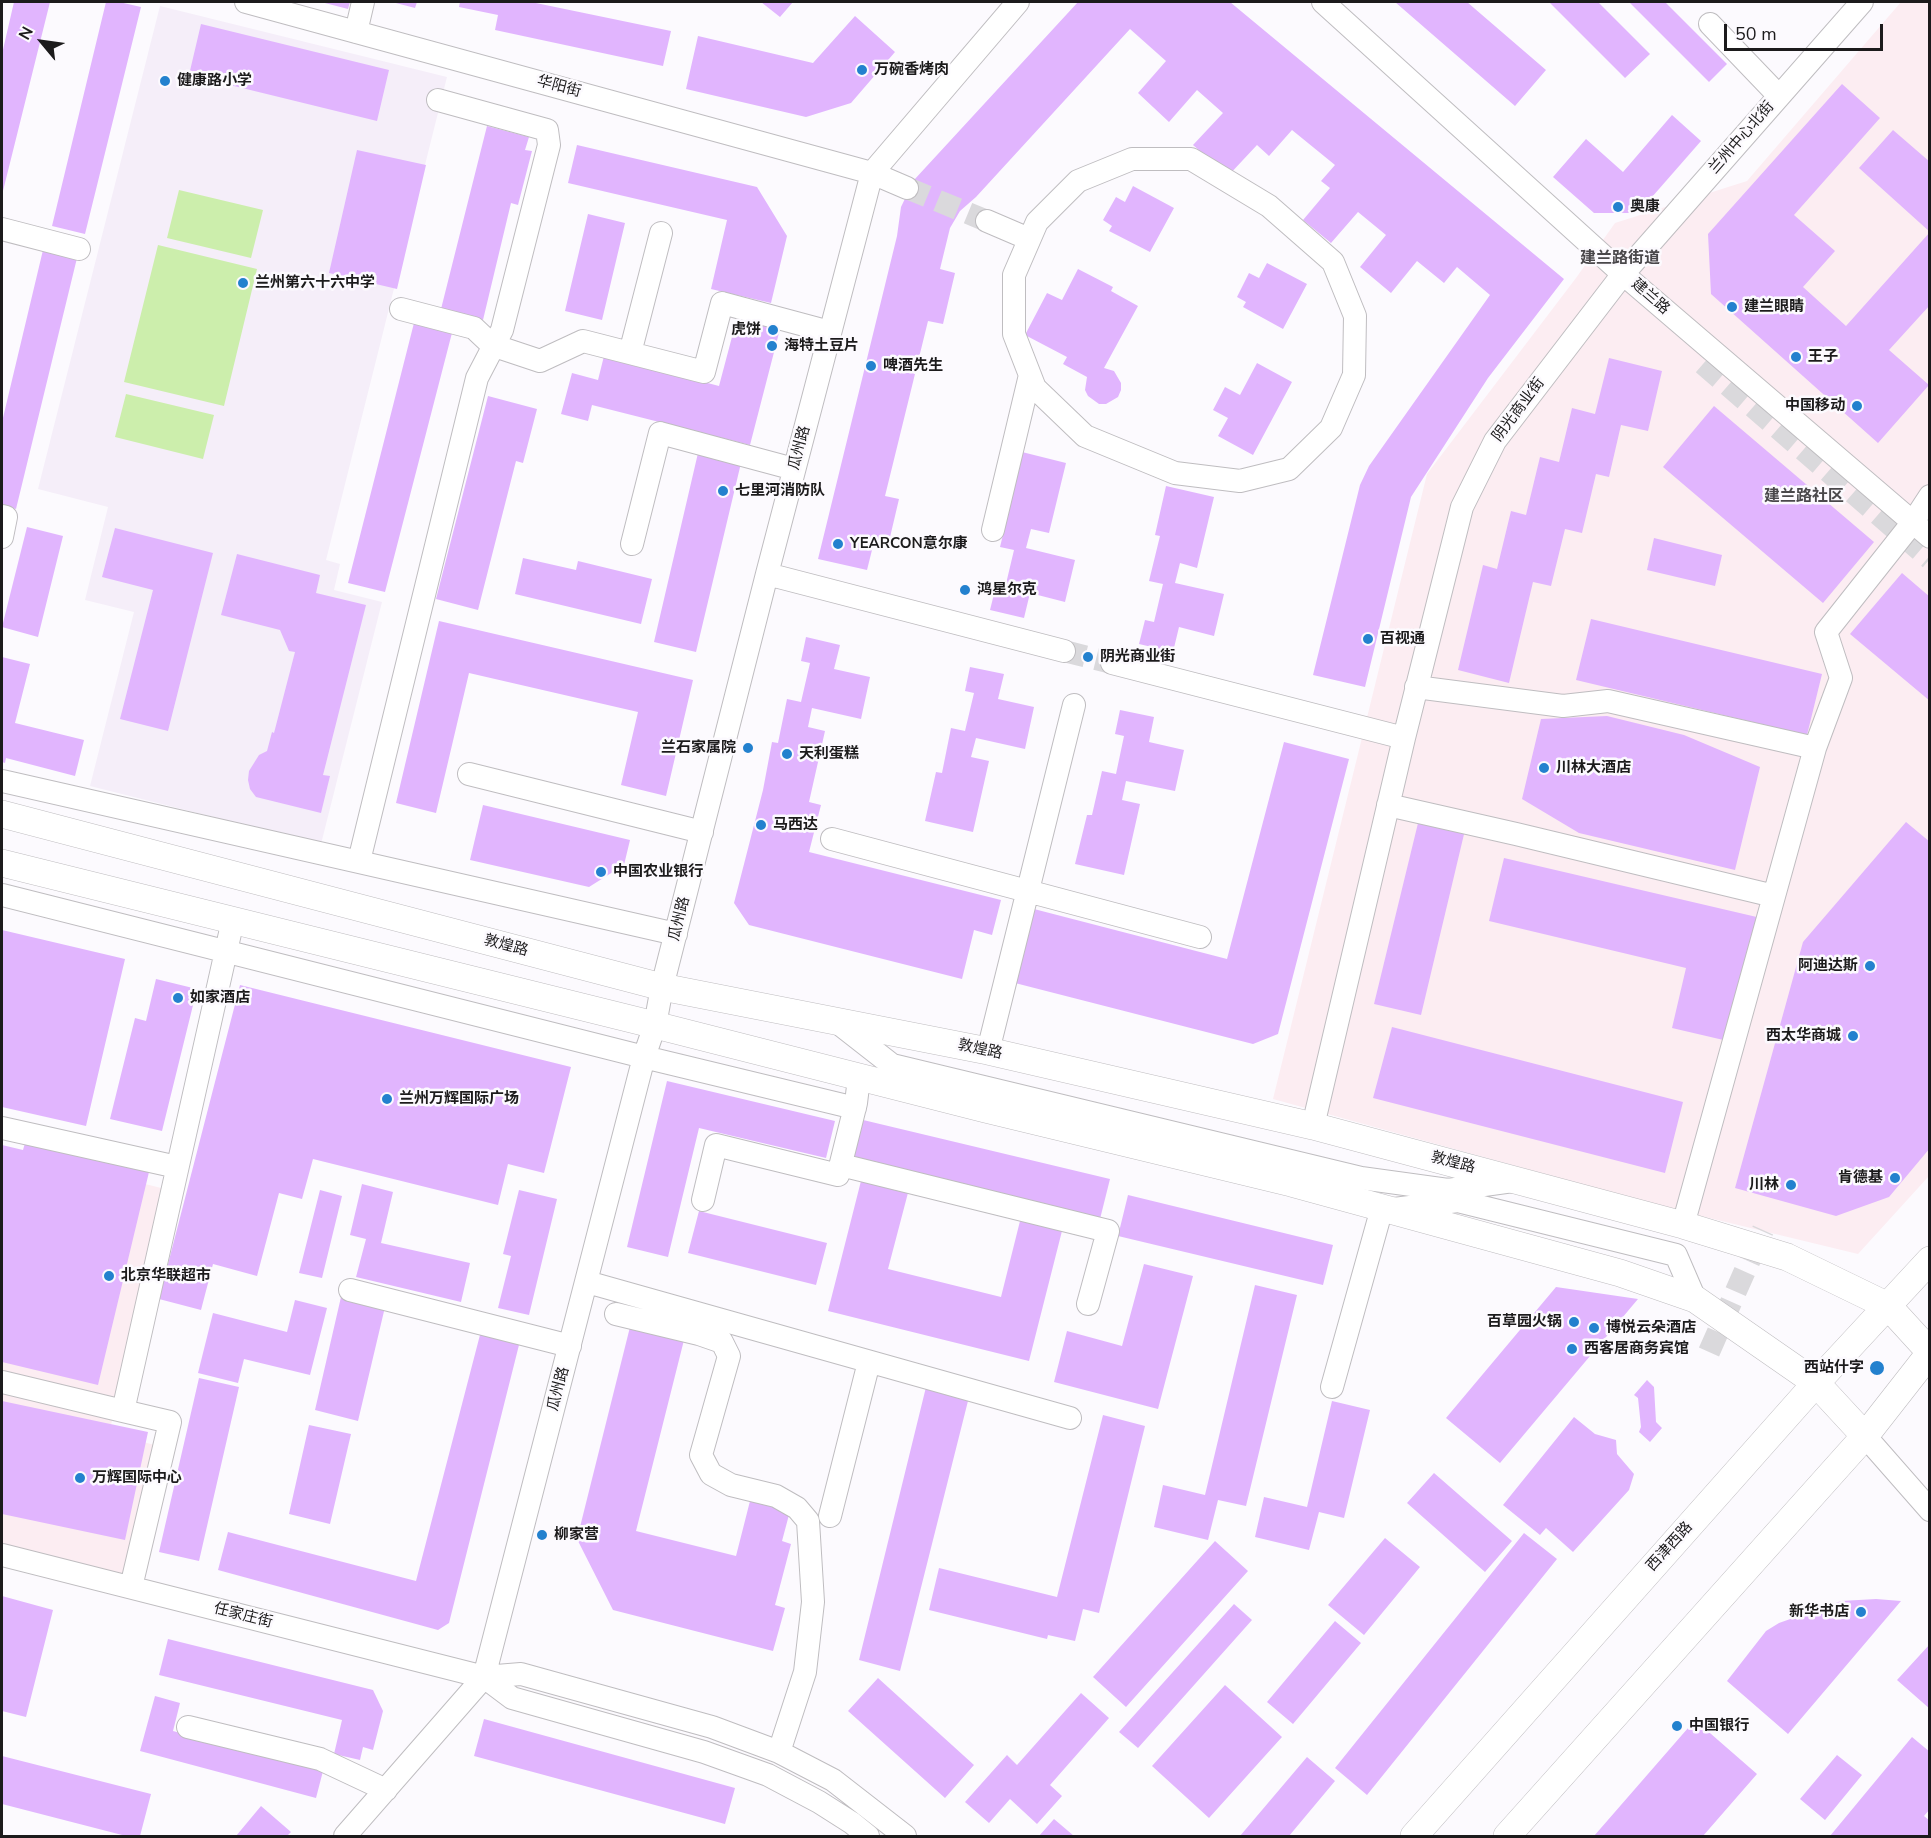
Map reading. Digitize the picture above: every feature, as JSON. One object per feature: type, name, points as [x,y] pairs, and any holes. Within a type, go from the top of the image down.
[{"type":"main road","name":"敦煌路","points":[[2,813],[662,987],[988,1051],[1313,1126],[1683,1225],[1787,1257],[1888,1306],[1929,1352]]},
{"type":"main road","points":[[2,863],[655,1024],[859,1078],[1291,1183],[1620,1273],[1695,1299],[1816,1383],[1865,1436]]},
{"type":"main road","name":"西津西路","points":[[1414,1836],[1816,1383],[1929,1260]]},
{"type":"main road","points":[[1506,1836],[1865,1436],[1929,1352]]},
{"type":"street","name":"华阳街","points":[[246,2],[872,173],[907,188]]},
{"type":"street","points":[[356,32],[363,2]]},
{"type":"street","name":"瓜州路","points":[[345,1836],[484,1677],[644,1057],[655,1024],[662,987],[767,574],[872,173],[1018,2]]},
{"type":"street","name":"建兰路","points":[[1323,2],[1623,274],[1921,530]]},
{"type":"street","name":"兰州中心北街","points":[[1623,274],[1862,2]]},
{"type":"street","points":[[1710,24],[1779,96]]},
{"type":"street","points":[[359,861],[477,378],[492,345],[502,330],[549,145],[547,130],[438,100]]},
{"type":"street","points":[[1132,159],[1191,159],[1269,206],[1333,262],[1354,316],[1354,375],[1331,428],[1290,469],[1240,481],[1175,473],[1085,436],[1035,388],[1030,375],[1014,334],[1014,275],[1037,222],[1078,181],[1132,159]]},
{"type":"street","points":[[987,221],[1029,239]]},
{"type":"street","points":[[2,229],[78,249]]},
{"type":"street","points":[[630,353],[661,232]]},
{"type":"street","name":"阴光商业街","points":[[1313,1126],[1416,687],[1462,507],[1502,432],[1623,274]]},
{"type":"street","points":[[401,309],[474,328],[492,345],[540,361],[583,341],[704,372],[722,303],[830,332]]},
{"type":"street","points":[[993,530],[1030,375]]},
{"type":"street","points":[[632,544],[660,433],[794,469]]},
{"type":"street","points":[[1683,1225],[1815,748],[1841,678],[1826,632],[1921,530],[1929,495]]},
{"type":"street","points":[[2,516],[6,517],[2,537]]},
{"type":"street","points":[[767,574],[1064,651]]},
{"type":"street","points":[[1112,663],[1404,738]]},
{"type":"street","points":[[1416,687],[1563,706],[1608,701],[1815,748]]},
{"type":"street","points":[[988,1051],[1074,705]]},
{"type":"street","points":[[469,774],[702,832]]},
{"type":"street","points":[[2,781],[676,934]]},
{"type":"street","points":[[1388,805],[1774,896]]},
{"type":"street","points":[[832,839],[1200,937]]},
{"type":"street","points":[[2,895],[855,1108]]},
{"type":"street","points":[[123,1412],[233,920]]},
{"type":"street","points":[[837,1022],[892,1065],[1361,1178],[1448,1190],[1517,1180]]},
{"type":"street","points":[[703,1200],[717,1145],[838,1175],[855,1108],[859,1078]]},
{"type":"street","points":[[2,1128],[177,1167]]},
{"type":"street","points":[[841,1165],[1108,1232],[1088,1304]]},
{"type":"street","points":[[1332,1387],[1386,1209],[1458,1201],[1676,1255],[1695,1299]]},
{"type":"street","points":[[586,1282],[1070,1418]]},
{"type":"street","points":[[350,1290],[570,1346]]},
{"type":"street","points":[[616,1314],[699,1334],[722,1342],[729,1356],[701,1455],[711,1474],[731,1485],[776,1496],[796,1508],[808,1521],[813,1602],[805,1672],[779,1752]]},
{"type":"street","points":[[830,1516],[869,1362]]},
{"type":"street","points":[[2,1382],[170,1422],[131,1587]]},
{"type":"street","points":[[1865,1436],[1929,1510]]},
{"type":"street","name":"任家庄街","points":[[2,1555],[484,1677]]},
{"type":"street","points":[[484,1677],[521,1674],[712,1727],[779,1752],[833,1780],[905,1836]]},
{"type":"street","points":[[484,1677],[512,1698],[704,1752],[768,1775],[819,1802],[853,1832]]},
{"type":"street","points":[[188,1727],[320,1759],[386,1790]]},
{"type":"shaded area","points":[[1901,2],[1929,2],[1929,1176],[1858,1254],[1672,1209],[1273,1099],[1427,474],[1615,223],[1747,181]]},
{"type":"shaded area","name":"兰州第六十六中学","points":[[160,6],[447,77],[326,560],[340,564],[334,590],[382,602],[321,844],[90,786],[134,612],[85,600],[108,507],[38,489]]},
{"type":"shaded area","points":[[2,1148],[169,1190],[109,1433],[166,1448],[133,1581],[2,1548]]},
{"type":"green space","points":[[179,190],[263,210],[251,258],[167,238]]},
{"type":"green space","points":[[158,245],[257,269],[224,406],[124,382]]},
{"type":"green space","points":[[126,394],[214,415],[203,459],[115,437]]},
{"type":"building","points":[[14,2],[50,2],[2,195],[2,54]]},
{"type":"building","points":[[106,2],[119,2],[141,7],[85,234],[52,226]]},
{"type":"building","points":[[321,2],[350,2],[348,9]]},
{"type":"building","points":[[392,2],[417,2],[415,8]]},
{"type":"building","points":[[460,2],[531,2],[671,31],[663,66],[495,30],[498,15],[459,7]]},
{"type":"building","points":[[761,2],[793,2],[780,17]]},
{"type":"building","points":[[1078,2],[1230,2],[1564,279],[1488,378],[1411,497],[1365,687],[1313,675],[1360,485],[1369,466],[1490,295],[1457,267],[1444,283],[1417,261],[1391,293],[1360,267],[1386,235],[1358,212],[1331,243],[1303,220],[1330,188],[1321,181],[1335,165],[1292,130],[1269,156],[1257,145],[1228,176],[1193,145],[1223,113],[1197,90],[1169,122],[1138,93],[1166,61],[1130,29],[976,197],[960,211],[950,228],[940,269],[955,273],[943,324],[928,321],[885,496],[899,499],[887,550],[873,546],[867,570],[818,559],[897,236],[901,207],[914,180]]},
{"type":"building","points":[[1395,2],[1467,2],[1546,70],[1515,106]]},
{"type":"building","points":[[1549,2],[1598,2],[1650,54],[1625,78]]},
{"type":"building","points":[[1629,2],[1665,2],[1727,64],[1709,82]]},
{"type":"building","points":[[855,16],[895,52],[851,103],[806,117],[686,89],[698,36],[813,63]]},
{"type":"building","points":[[201,24],[389,70],[377,121],[189,75]]},
{"type":"building","points":[[1842,84],[1880,118],[1794,215],[1835,251],[1803,287],[1846,326],[1930,232],[1930,305],[1889,350],[1929,385],[1878,443],[1711,294],[1708,234]]},
{"type":"building","points":[[1672,115],[1701,141],[1638,213],[1594,213],[1553,177],[1586,139],[1623,172]]},
{"type":"building","points":[[487,126],[529,137],[525,150],[532,151],[518,205],[511,203],[483,320],[441,309]]},
{"type":"building","points":[[1893,130],[1930,162],[1930,232],[1859,168]]},
{"type":"building","points":[[577,145],[757,187],[787,236],[771,303],[711,289],[727,220],[568,183]]},
{"type":"building","points":[[357,150],[426,165],[397,289],[329,273]]},
{"type":"building","points":[[1133,186],[1174,208],[1150,252],[1109,231],[1112,226],[1103,220],[1116,197],[1125,202]]},
{"type":"building","points":[[588,214],[625,223],[602,320],[565,311]]},
{"type":"building","points":[[43,250],[77,258],[16,509],[2,505],[2,422]]},
{"type":"building","points":[[1267,263],[1307,284],[1283,329],[1243,307],[1246,302],[1237,297],[1249,273],[1259,278]]},
{"type":"building","points":[[1078,269],[1113,287],[1111,291],[1138,306],[1104,368],[1114,371],[1121,383],[1118,397],[1106,404],[1099,404],[1088,396],[1085,390],[1087,377],[1063,364],[1067,357],[1025,335],[1047,293],[1062,300]]},
{"type":"building","points":[[737,318],[780,329],[750,445],[592,405],[588,421],[561,414],[572,373],[598,380],[604,356],[719,386]]},
{"type":"building","points":[[415,319],[453,329],[385,592],[348,583]]},
{"type":"building","points":[[1609,358],[1662,371],[1648,431],[1621,425],[1609,477],[1596,474],[1582,533],[1565,529],[1551,586],[1533,582],[1509,683],[1458,670],[1483,565],[1497,569],[1511,511],[1526,515],[1540,457],[1559,462],[1572,408],[1595,414]]},
{"type":"building","points":[[1257,363],[1292,382],[1253,455],[1218,436],[1228,418],[1213,410],[1225,387],[1240,395]]},
{"type":"building","points":[[488,396],[537,409],[523,463],[516,461],[478,610],[436,599]]},
{"type":"building","points":[[1714,406],[1874,542],[1823,603],[1663,467]]},
{"type":"building","points":[[1018,451],[1066,463],[1049,533],[1031,529],[1026,548],[1075,560],[1065,602],[1030,593],[1024,618],[990,610],[996,586],[1005,588],[1014,550],[1000,547],[1011,502]]},
{"type":"building","points":[[698,453],[741,463],[696,652],[654,642]]},
{"type":"building","points":[[1166,486],[1214,497],[1197,568],[1180,563],[1175,583],[1224,594],[1214,636],[1179,627],[1173,652],[1139,644],[1145,620],[1154,622],[1163,584],[1149,581],[1160,536],[1155,535]]},
{"type":"building","points":[[27,527],[63,536],[38,637],[2,627]]},
{"type":"building","points":[[115,528],[213,553],[168,731],[120,719],[153,590],[102,577]]},
{"type":"building","points":[[1654,538],[1722,555],[1715,586],[1647,570]]},
{"type":"building","points":[[237,554],[320,575],[316,593],[366,605],[323,775],[330,776],[321,813],[256,797],[250,789],[249,771],[259,755],[267,751],[272,732],[274,733],[295,652],[289,651],[280,630],[221,615]]},
{"type":"building","points":[[523,558],[576,570],[578,561],[652,579],[641,624],[515,594]]},
{"type":"building","points":[[1902,573],[1930,597],[1930,701],[1850,634]]},
{"type":"building","points":[[1591,619],[1822,674],[1807,735],[1576,680]]},
{"type":"building","points":[[439,621],[693,680],[666,796],[621,785],[638,712],[469,673],[436,813],[396,803]]},
{"type":"building","points":[[806,637],[840,645],[834,669],[870,677],[861,719],[812,708],[808,727],[825,731],[809,802],[821,805],[809,852],[1001,900],[992,935],[974,930],[962,979],[749,925],[734,903],[763,790],[772,742],[778,743],[787,699],[801,702],[810,663],[801,661]]},
{"type":"building","points":[[2,657],[30,664],[15,723],[84,740],[75,776],[6,758],[5,763],[2,762]]},
{"type":"building","points":[[970,667],[1004,674],[998,699],[1034,707],[1025,749],[976,738],[971,757],[989,761],[973,832],[925,821],[936,772],[942,773],[951,728],[965,731],[974,693],[965,691]]},
{"type":"building","points":[[1120,710],[1154,717],[1149,742],[1184,750],[1175,791],[1126,781],[1122,800],[1140,804],[1124,875],[1075,864],[1087,815],[1092,815],[1102,771],[1116,774],[1124,736],[1115,734]]},
{"type":"building","points":[[1607,716],[1684,735],[1760,767],[1735,870],[1579,833],[1522,799],[1541,719]]},
{"type":"building","points":[[1284,742],[1349,759],[1278,1034],[1253,1044],[1015,983],[1034,909],[1227,959]]},
{"type":"building","points":[[483,805],[630,840],[624,865],[589,887],[470,860]]},
{"type":"building","points":[[1419,819],[1465,830],[1421,1015],[1374,1004]]},
{"type":"building","name":"西太华商城","points":[[1906,822],[1930,842],[1930,1148],[1889,1197],[1836,1216],[1735,1188],[1803,942]]},
{"type":"building","points":[[1504,858],[1761,918],[1732,1042],[1672,1028],[1686,968],[1489,921]]},
{"type":"building","points":[[2,930],[125,959],[86,1126],[2,1107]]},
{"type":"building","points":[[156,979],[197,989],[162,1131],[110,1119],[135,1018],[146,1021]]},
{"type":"building","name":"兰州万辉国际广场","points":[[240,985],[571,1067],[544,1173],[508,1164],[498,1205],[313,1159],[302,1199],[279,1193],[257,1276],[213,1264],[201,1310],[159,1299]]},
{"type":"building","points":[[1392,1027],[1683,1102],[1665,1173],[1373,1098]]},
{"type":"building","points":[[667,1081],[835,1121],[826,1158],[699,1128],[668,1257],[627,1247]]},
{"type":"building","points":[[859,1119],[1110,1179],[1100,1219],[849,1159]]},
{"type":"building","points":[[25,1143],[149,1172],[98,1385],[2,1362],[2,1145],[23,1150]]},
{"type":"building","points":[[862,1177],[909,1189],[888,1269],[1001,1297],[1021,1217],[1063,1227],[1029,1361],[828,1311]]},
{"type":"building","points":[[362,1184],[393,1192],[381,1243],[470,1263],[461,1302],[356,1277],[366,1239],[350,1235]]},
{"type":"building","points":[[320,1190],[342,1196],[322,1278],[299,1273]]},
{"type":"building","points":[[519,1190],[557,1199],[529,1315],[498,1308],[511,1256],[503,1254]]},
{"type":"building","points":[[1128,1195],[1333,1245],[1323,1285],[1118,1236]]},
{"type":"building","points":[[699,1211],[827,1243],[816,1285],[688,1253]]},
{"type":"building","points":[[1144,1264],[1193,1276],[1158,1409],[1054,1382],[1067,1331],[1122,1346]]},
{"type":"building","points":[[1255,1285],[1297,1295],[1246,1506],[1218,1500],[1208,1540],[1154,1527],[1163,1485],[1205,1495]]},
{"type":"building","points":[[1556,1287],[1638,1299],[1500,1463],[1446,1418]]},
{"type":"building","points":[[341,1297],[385,1307],[358,1421],[315,1410]]},
{"type":"building","points":[[295,1300],[327,1308],[310,1375],[244,1359],[238,1383],[198,1373],[213,1313],[287,1332]]},
{"type":"building","points":[[631,1323],[685,1336],[636,1531],[736,1556],[750,1501],[790,1511],[782,1541],[791,1544],[775,1605],[785,1608],[773,1651],[613,1610],[577,1539]]},
{"type":"building","points":[[481,1331],[520,1341],[449,1623],[438,1630],[218,1570],[228,1532],[416,1581]]},
{"type":"building","points":[[199,1378],[239,1387],[199,1561],[159,1552]]},
{"type":"building","points":[[1647,1380],[1654,1387],[1656,1422],[1662,1428],[1650,1442],[1639,1432],[1641,1427],[1638,1398],[1634,1395]]},
{"type":"building","points":[[927,1383],[970,1393],[900,1671],[859,1660]]},
{"type":"building","points":[[2,1401],[148,1432],[125,1540],[2,1514]]},
{"type":"building","points":[[1332,1401],[1370,1410],[1344,1518],[1319,1512],[1309,1550],[1255,1537],[1264,1497],[1307,1507]]},
{"type":"building","points":[[1103,1415],[1145,1426],[1099,1613],[1083,1609],[1075,1641],[1048,1635],[1047,1639],[929,1610],[939,1568],[1057,1597]]},
{"type":"building","points":[[1574,1417],[1595,1434],[1616,1440],[1617,1454],[1634,1474],[1629,1490],[1573,1552],[1546,1528],[1540,1535],[1503,1505]]},
{"type":"building","points":[[309,1425],[351,1434],[330,1524],[289,1514]]},
{"type":"building","points":[[1434,1473],[1512,1541],[1485,1572],[1407,1503]]},
{"type":"building","points":[[1524,1533],[1557,1559],[1367,1795],[1335,1768]]},
{"type":"building","points":[[1385,1538],[1420,1567],[1364,1635],[1328,1605]]},
{"type":"building","points":[[1215,1541],[1248,1571],[1126,1707],[1093,1677]]},
{"type":"building","points":[[2,1596],[53,1610],[26,1717],[2,1711]]},
{"type":"building","points":[[1876,1599],[1901,1601],[1788,1734],[1727,1681],[1766,1631],[1779,1623],[1841,1601]]},
{"type":"building","points":[[1234,1604],[1252,1620],[1138,1748],[1119,1732]]},
{"type":"building","points":[[1335,1621],[1361,1643],[1293,1724],[1267,1702]]},
{"type":"building","points":[[168,1639],[373,1690],[383,1711],[373,1750],[363,1747],[360,1760],[334,1754],[342,1720],[159,1675]]},
{"type":"building","points":[[1930,1644],[1930,1709],[1897,1680]]},
{"type":"building","points":[[878,1678],[974,1765],[945,1798],[848,1711]]},
{"type":"building","points":[[1225,1685],[1282,1737],[1209,1818],[1152,1766]]},
{"type":"building","points":[[1081,1693],[1109,1718],[1050,1785],[1062,1796],[1037,1824],[1010,1799],[989,1823],[965,1802],[1007,1755],[1017,1765]]},
{"type":"building","points":[[155,1696],[180,1703],[173,1731],[323,1771],[316,1798],[140,1751]]},
{"type":"building","points":[[484,1719],[735,1788],[725,1824],[474,1756]]},
{"type":"building","points":[[1695,1720],[1757,1774],[1703,1836],[1594,1836]]},
{"type":"building","points":[[1912,1737],[1930,1752],[1930,1809],[1924,1816],[1930,1821],[1930,1836],[1830,1836]]},
{"type":"building","points":[[1837,1755],[1862,1775],[1825,1820],[1800,1799]]},
{"type":"building","points":[[2,1756],[151,1794],[140,1836],[126,1836],[2,1804]]},
{"type":"building","points":[[1307,1757],[1335,1781],[1289,1836],[1240,1836]]},
{"type":"building","points":[[261,1806],[291,1832],[287,1836],[236,1836]]},
{"type":"building","points":[[1054,1819],[1074,1836],[1039,1836]]},
{"type":"tunnel","points":[[907,188],[987,221]]},
{"type":"tunnel","points":[[1703,364],[1930,559]]},
{"type":"tunnel","points":[[1064,651],[1112,663]]},
{"type":"tunnel","points":[[1709,1352],[1763,1230]]},
{"type":"place","name":"万碗香烤肉","points":[[862,70]]},
{"type":"place","name":"健康路小学","points":[[165,81]]},
{"type":"place","name":"奥康","points":[[1618,207]]},
{"type":"place","name":"兰州第六十六中学","points":[[243,283]]},
{"type":"place","name":"建兰眼睛","points":[[1732,307]]},
{"type":"place","name":"虎饼","points":[[773,330]]},
{"type":"place","name":"海特土豆片","points":[[772,346]]},
{"type":"place","name":"王子","points":[[1796,357]]},
{"type":"place","name":"啤酒先生","points":[[871,366]]},
{"type":"place","name":"中国移动","points":[[1857,406]]},
{"type":"place","name":"七里河消防队","points":[[723,491]]},
{"type":"place","name":"YEARCON意尔康","points":[[838,544]]},
{"type":"place","name":"鸿星尔克","points":[[965,590]]},
{"type":"place","name":"百视通","points":[[1368,639]]},
{"type":"place","name":"阴光商业街","points":[[1088,657]]},
{"type":"place","name":"兰石家属院","points":[[748,748]]},
{"type":"place","name":"天利蛋糕","points":[[787,754]]},
{"type":"place","name":"川林大酒店","points":[[1544,768]]},
{"type":"place","name":"马西达","points":[[761,825]]},
{"type":"place","name":"中国农业银行","points":[[601,872]]},
{"type":"place","name":"阿迪达斯","points":[[1870,966]]},
{"type":"place","name":"如家酒店","points":[[178,998]]},
{"type":"place","name":"西太华商城","points":[[1853,1036]]},
{"type":"place","name":"兰州万辉国际广场","points":[[387,1099]]},
{"type":"place","name":"肯德基","points":[[1895,1178]]},
{"type":"place","name":"川林","points":[[1791,1185]]},
{"type":"place","name":"北京华联超市","points":[[109,1276]]},
{"type":"place","name":"百草园火锅","points":[[1574,1322]]},
{"type":"place","name":"博悦云朵酒店","points":[[1594,1328]]},
{"type":"place","name":"西客居商务宾馆","points":[[1572,1349]]},
{"type":"place","name":"西站什字","points":[[1877,1368]]},
{"type":"place","name":"万辉国际中心","points":[[80,1478]]},
{"type":"place","name":"柳家营","points":[[542,1535]]},
{"type":"place","name":"新华书店","points":[[1861,1612]]},
{"type":"place","name":"中国银行","points":[[1677,1726]]},
{"type":"district","name":"建兰路街道","points":[[1620,259]]},
{"type":"district","name":"建兰路社区","points":[[1804,497]]}]
